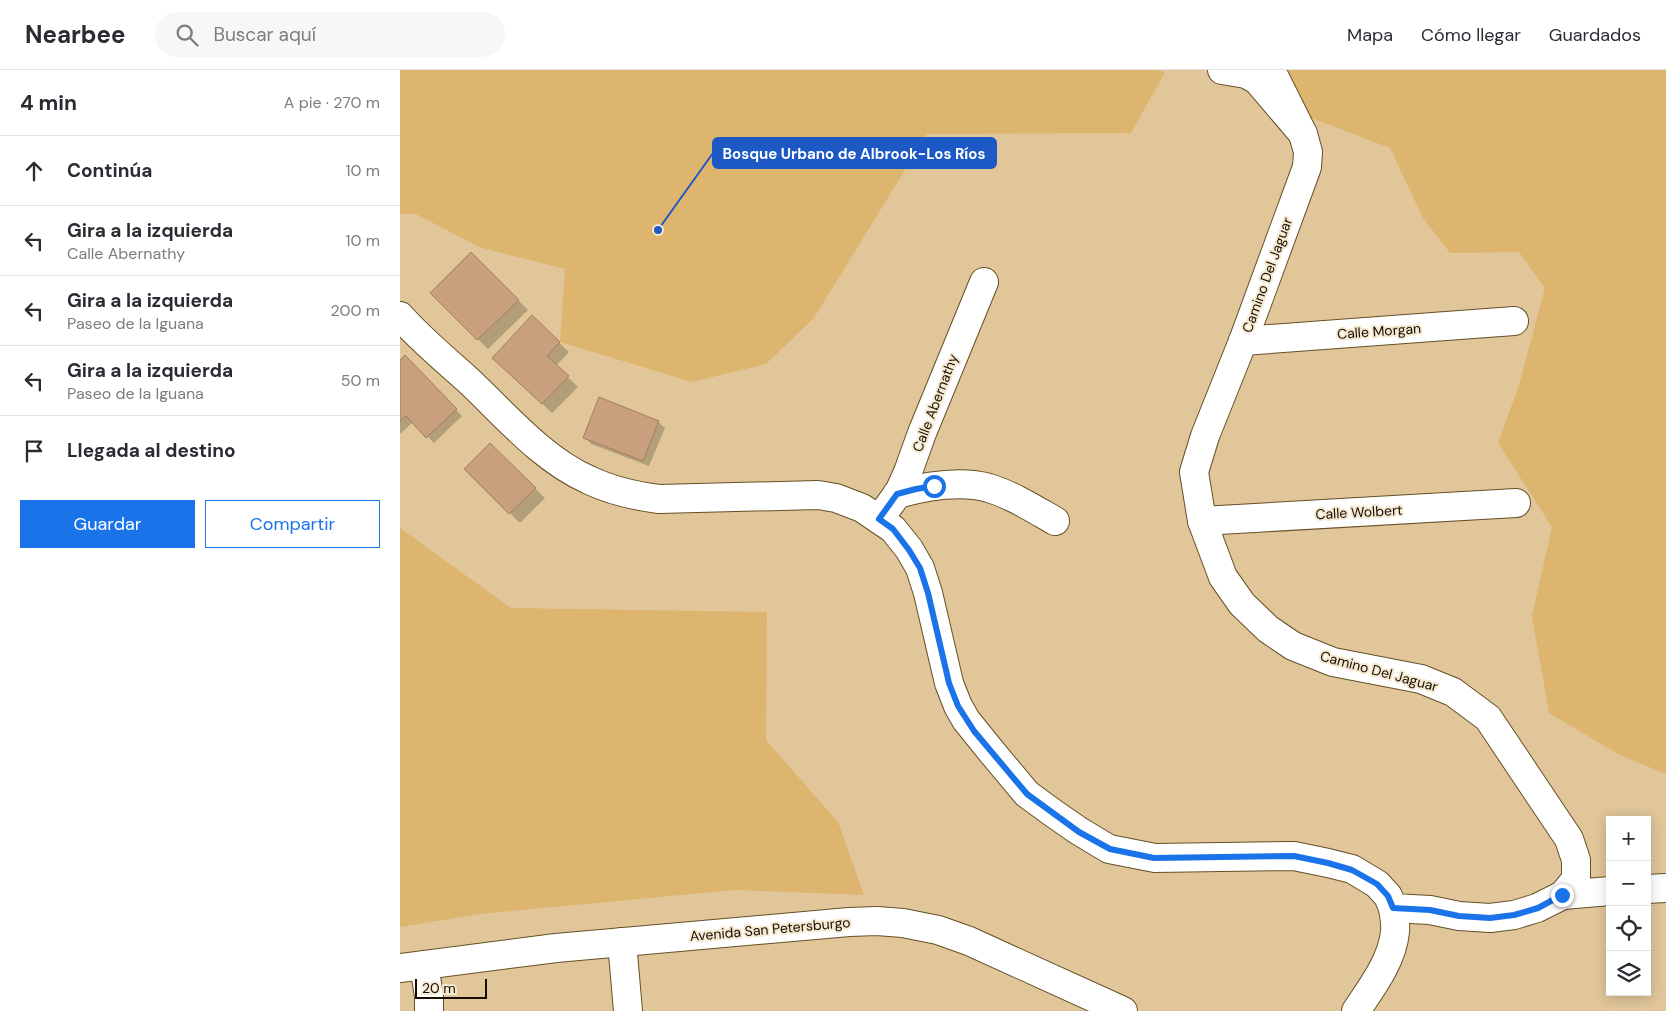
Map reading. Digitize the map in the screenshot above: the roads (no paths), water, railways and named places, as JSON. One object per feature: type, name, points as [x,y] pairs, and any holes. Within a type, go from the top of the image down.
[{"type":"street","name":"Camino Del Jaguar","points":[[1222,70],[1246,74],[1257,80],[1303,134]]},
{"type":"street","name":"Camino Del Jaguar","points":[[1271,70],[1303,134],[1308,152],[1307,167],[1243,341],[1205,436],[1194,472],[1202,521],[1223,577],[1242,604],[1268,629],[1293,646],[1333,662],[1421,679],[1453,692],[1488,718],[1569,840],[1576,860],[1576,879],[1562,895]]},
{"type":"street","name":"Calle Abernathy","points":[[879,519],[897,494],[908,472],[984,282]]},
{"type":"street","points":[[400,316],[535,443],[566,467],[588,480],[613,490],[659,499],[818,495],[848,502],[893,529],[920,568],[928,593],[949,683],[958,706],[974,731],[1027,794],[1079,832],[1110,849],[1154,858],[1294,856],[1352,870],[1377,884],[1388,896],[1393,908],[1396,930],[1392,947],[1380,974],[1356,1011]]},
{"type":"street","name":"Calle Morgan","points":[[1243,341],[1514,321]]},
{"type":"street","points":[[897,494],[934,486],[965,484],[979,486],[990,488],[1009,496],[1055,521]]},
{"type":"street","name":"Calle Wolbert","points":[[1202,521],[1516,502]]},
{"type":"street","points":[[1651,889],[1666,888]]},
{"type":"street","points":[[1393,908],[1430,910],[1459,916],[1490,918],[1514,915],[1538,908],[1562,895],[1606,891]]},
{"type":"street","name":"Avenida San Petersburgo","points":[[412,967],[556,948],[877,921],[903,923],[938,930],[969,941],[1124,1011]]},
{"type":"street","points":[[622,942],[628,1011]]},
{"type":"street","points":[[412,967],[429,996],[429,1011]]},
{"type":"place","name":"Bosque Urbano de Albrook-Los Ríos","points":[[658,230]]}]
